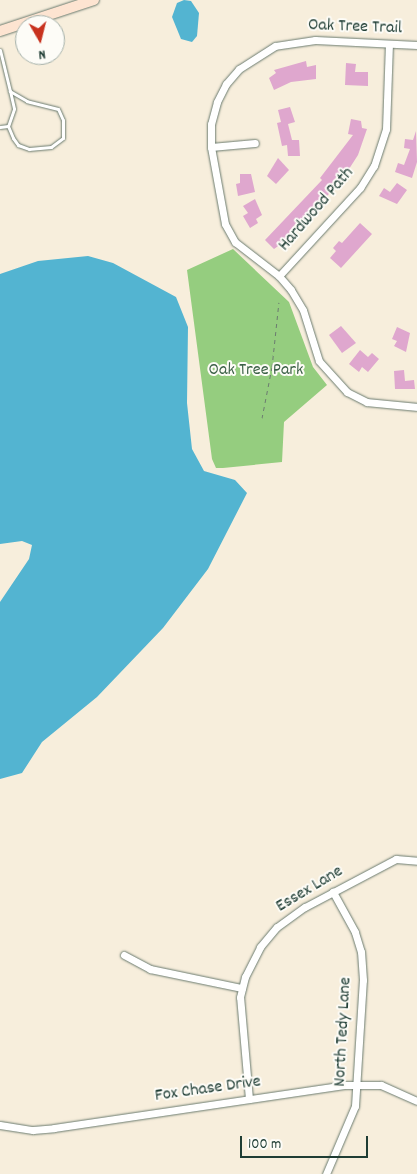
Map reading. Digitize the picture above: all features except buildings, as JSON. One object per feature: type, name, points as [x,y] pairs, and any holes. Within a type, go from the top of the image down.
[{"type":"main road","points":[[0,31],[94,0]]},
{"type":"street","name":"Oak Tree Trail","points":[[417,46],[296,41],[275,46],[258,55],[239,69],[217,102],[211,124],[211,147],[225,224],[235,242],[280,276],[303,310],[319,361],[334,379],[367,402],[417,407]]},
{"type":"street","name":"Hardwood Path","points":[[280,276],[360,188],[374,166],[386,129],[389,44]]},
{"type":"street","points":[[211,147],[255,143]]},
{"type":"street","name":"Essex Lane","points":[[249,1099],[239,1013],[242,988],[250,966],[268,936],[291,916],[396,859],[417,861]]},
{"type":"street","name":"North Tedy Lane","points":[[326,1174],[351,1117],[357,1084],[361,952],[355,932],[333,892]]},
{"type":"street","points":[[124,955],[150,969],[242,988]]},
{"type":"street","name":"Fox Chase Drive","points":[[0,1125],[16,1129],[47,1129],[357,1084],[396,1090],[417,1101]]},
{"type":"lane","points":[[0,50],[14,109],[8,126],[18,145],[29,149],[51,147],[63,138],[63,120],[58,109],[27,101],[10,91]]},
{"type":"lane","points":[[0,127],[8,126]]},
{"type":"path","points":[[262,418],[272,368],[279,302]]},
{"type":"green space","name":"Oak Tree Park","points":[[233,249],[289,302],[313,367],[327,385],[284,422],[282,462],[216,468],[212,459],[187,270]]},
{"type":"water","points":[[184,0],[191,1],[199,13],[197,36],[192,42],[181,39],[172,17],[177,3]]},
{"type":"water","points":[[88,256],[113,263],[176,297],[188,327],[187,403],[192,449],[204,471],[235,480],[247,493],[208,569],[163,628],[97,697],[42,742],[22,773],[0,779],[0,602],[29,559],[32,545],[22,541],[0,544],[0,274],[38,261]]}]
